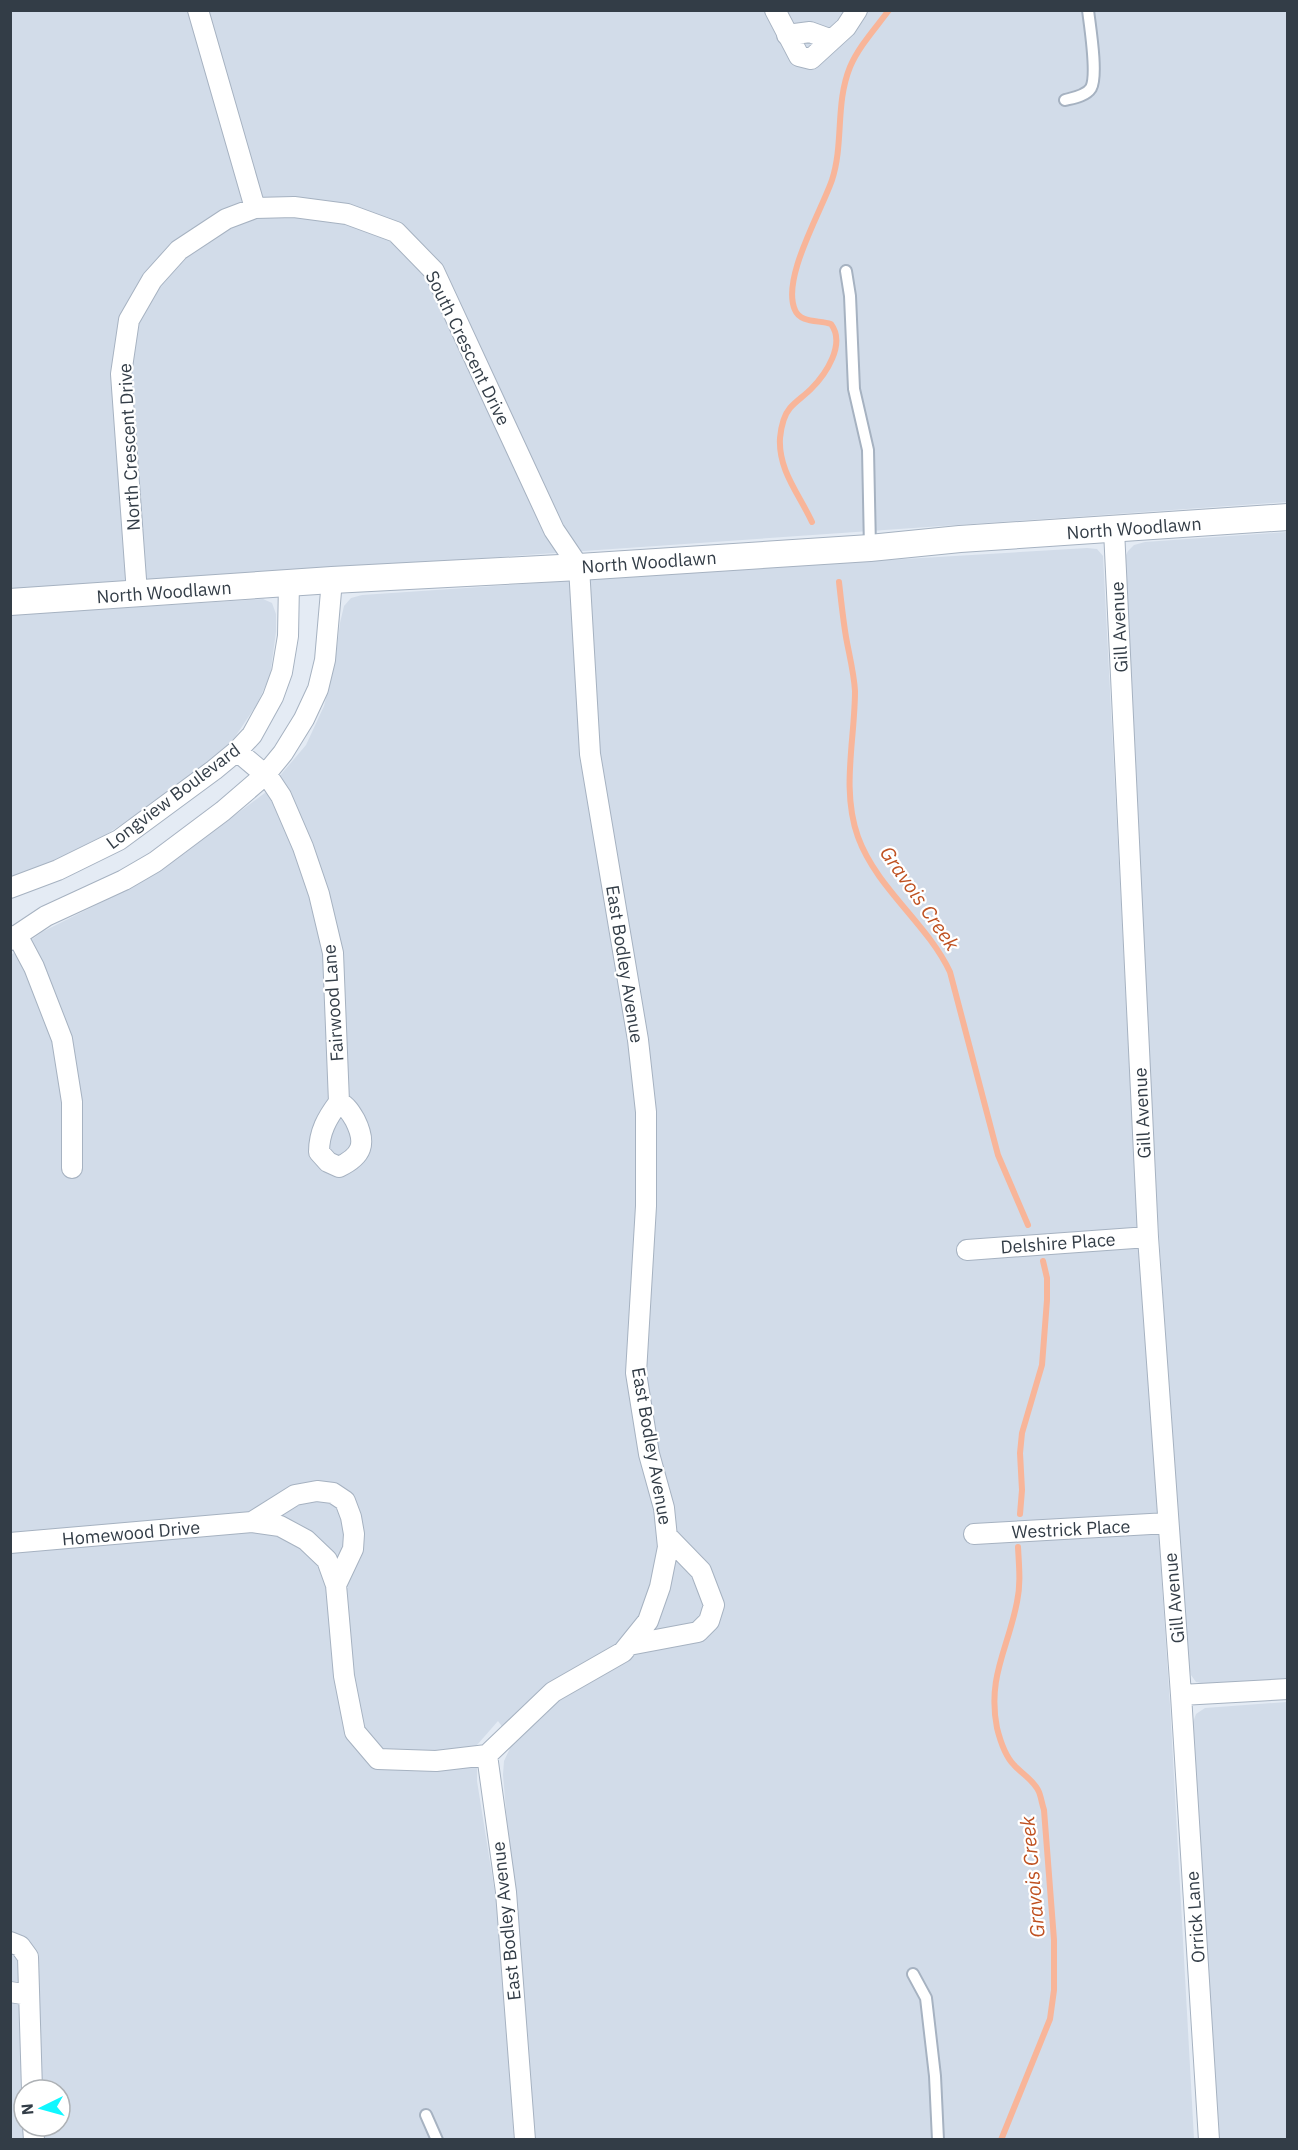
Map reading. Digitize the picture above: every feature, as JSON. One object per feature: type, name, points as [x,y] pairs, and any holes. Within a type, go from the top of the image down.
[{"type":"street","points":[[198,10],[255,208]]},
{"type":"street","points":[[775,10],[799,56],[811,59],[846,27],[856,10]]},
{"type":"street","name":"South Crescent Drive","points":[[255,208],[294,207],[347,214],[396,232],[434,271],[554,530],[579,567]]},
{"type":"street","name":"North Crescent Drive","points":[[137,593],[121,374],[129,320],[152,280],[179,250],[226,219],[255,208]]},
{"type":"street","name":"North Woodlawn","points":[[10,602],[870,548],[960,539],[1287,517]]},
{"type":"street","name":"Gill Avenue","points":[[1114,530],[1148,1237],[1181,1695]]},
{"type":"street","name":"East Bodley Avenue","points":[[525,2139],[506,1892],[487,1755],[553,1692],[623,1652],[648,1621],[660,1587],[668,1547],[664,1508],[649,1454],[636,1372],[646,1206],[646,1112],[638,1040],[590,754],[579,567]]},
{"type":"street","points":[[72,1168],[72,1102],[62,1039],[34,967],[14,938],[46,916],[124,880],[154,862],[223,812],[265,776],[304,719],[318,690],[325,660],[332,580]]},
{"type":"street","name":"Longview Boulevard","points":[[10,888],[58,870],[119,840],[237,751],[261,721],[282,672],[288,636],[289,583]]},
{"type":"street","name":"Fairwood Lane","points":[[237,751],[265,776],[280,796],[303,847],[319,894],[333,953],[339,1102]]},
{"type":"street","name":"Delshire Place","points":[[967,1250],[1148,1237]]},
{"type":"street","name":"Homewood Drive","points":[[252,1522],[295,1495],[317,1491],[333,1494],[345,1501],[354,1534],[353,1549],[336,1585]]},
{"type":"street","name":"Homewood Drive","points":[[10,1543],[252,1522],[280,1526],[306,1540],[327,1560],[336,1585],[344,1676],[355,1732],[378,1759],[436,1761],[487,1755]]},
{"type":"street","name":"Westrick Place","points":[[974,1534],[1168,1523]]},
{"type":"street","points":[[629,1645],[698,1632],[709,1621],[714,1605],[701,1570],[667,1536]]},
{"type":"street","points":[[1181,1695],[1287,1689]]},
{"type":"street","name":"Orrick Lane","points":[[1181,1695],[1209,2139]]},
{"type":"street","points":[[10,1942],[20,1946],[28,1957],[20,1993],[31,2078]]},
{"type":"lane","points":[[1065,100],[1085,94],[1091,88],[1093,75],[1088,10]]},
{"type":"lane","points":[[846,271],[850,296],[854,389],[868,450],[870,548]]},
{"type":"lane","points":[[913,1974],[926,1998],[928,2008],[935,2076],[938,2139]]},
{"type":"lane","points":[[426,2115],[437,2139]]},
{"type":"shaded area","points":[[11,11],[1287,11],[1287,502],[11,591]]},
{"type":"shaded area","points":[[1287,532],[1287,1679],[1206,1684],[1196,1682],[1191,1675],[1188,1663],[1154,1162],[1124,559],[1134,545],[1145,542]]},
{"type":"shaded area","points":[[1087,548],[1097,549],[1103,556],[1137,1209],[1170,1705],[1194,2139],[534,2139],[503,1775],[504,1761],[513,1742],[498,1721],[477,1745],[477,1781],[498,1912],[514,2139],[11,2140],[11,955],[42,932],[122,892],[169,864],[266,792],[306,745],[324,706],[335,662],[344,606],[351,598],[362,595]]},
{"type":"shaded area","points":[[263,599],[272,603],[276,614],[270,676],[257,704],[235,737],[215,758],[149,807],[88,846],[11,882],[11,615]]},
{"type":"shaded area","points":[[1287,1702],[1287,2139],[1216,2139],[1192,1725],[1196,1714],[1205,1708]]},
{"type":"waterway","name":"Gravois Creek","points":[[812,522],[790,482],[782,461],[780,434],[783,422],[792,405],[817,383],[828,367],[836,340],[831,324],[805,319],[797,314],[792,297],[793,281],[804,245],[836,166],[845,81],[854,59],[889,10]]},
{"type":"waterway","name":"Gravois Creek","points":[[839,582],[855,691],[850,801],[858,837],[877,873],[929,938],[950,972],[998,1155],[1028,1225]]},
{"type":"waterway","name":"Gravois Creek","points":[[1020,1514],[1022,1433],[1042,1365],[1047,1300],[1047,1278],[1043,1261]]},
{"type":"waterway","name":"Gravois Creek","points":[[1001,2140],[1050,2019],[1054,1990],[1054,1940],[1044,1810],[1037,1788],[1005,1753],[997,1728],[995,1710],[997,1678],[1018,1595],[1018,1547]]}]
